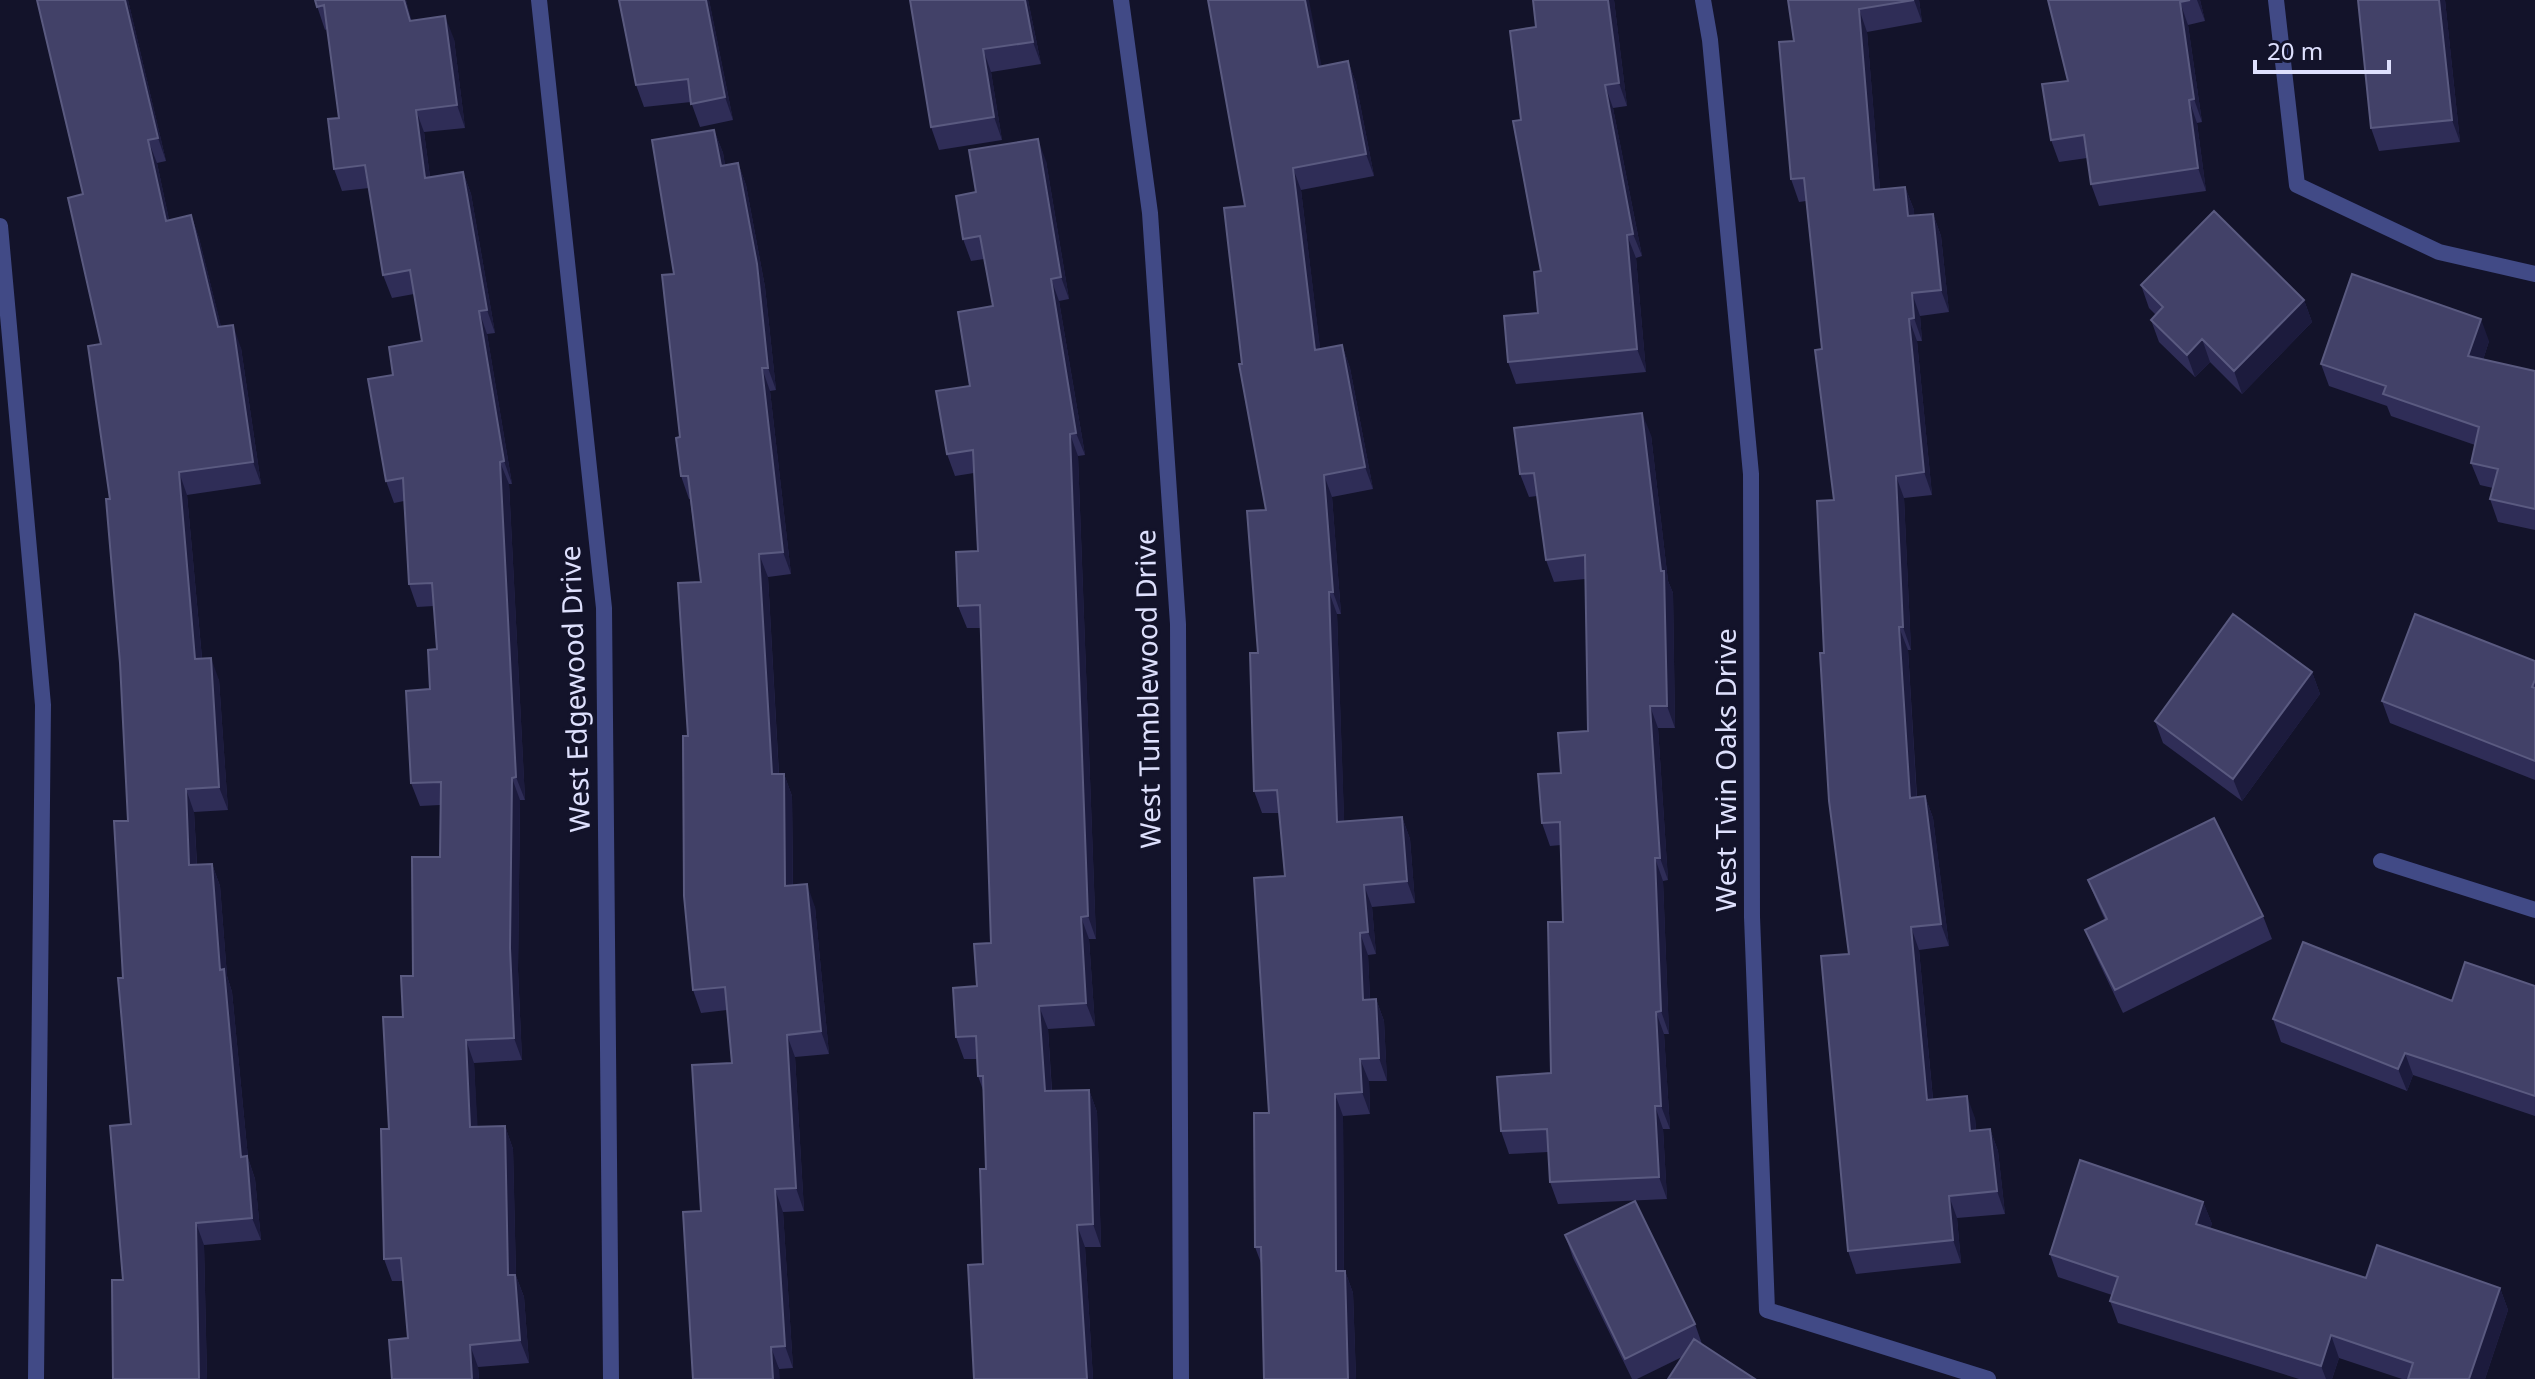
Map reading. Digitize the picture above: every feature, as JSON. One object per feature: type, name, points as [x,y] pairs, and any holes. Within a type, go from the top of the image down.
[{"type":"street","name":"West Edgewood Drive","points":[[539,0],[604,608],[611,1379]]},
{"type":"street","name":"West Tumblewood Drive","points":[[1121,0],[1150,213],[1178,624],[1181,1379]]},
{"type":"street","name":"West Twin Oaks Drive","points":[[1703,0],[1710,40],[1751,474],[1752,917],[1767,1310],[1988,1379]]},
{"type":"street","points":[[2276,0],[2297,185],[2439,252],[2535,274]]},
{"type":"street","points":[[0,226],[43,705],[36,1379]]},
{"type":"street","points":[[2381,861],[2535,910]]},
{"type":"building","points":[[37,0],[125,0],[158,138],[148,140],[166,221],[191,215],[218,327],[233,325],[253,462],[179,472],[195,659],[211,658],[219,787],[186,789],[189,865],[212,864],[220,970],[224,969],[241,1157],[247,1156],[252,1218],[196,1223],[199,1379],[113,1379],[112,1280],[123,1280],[110,1126],[131,1124],[118,978],[123,978],[114,821],[128,821],[120,663],[106,499],[110,499],[88,346],[101,344],[68,198],[83,194]]},
{"type":"building","points":[[315,0],[404,0],[410,21],[445,16],[457,105],[416,110],[425,178],[463,172],[487,310],[479,311],[504,461],[500,462],[516,777],[512,778],[510,948],[514,1038],[466,1040],[470,1127],[505,1126],[508,1275],[515,1275],[520,1340],[470,1345],[472,1379],[392,1379],[389,1340],[408,1338],[401,1258],[384,1259],[381,1129],[389,1129],[383,1017],[403,1017],[401,976],[413,976],[412,857],[440,857],[441,782],[411,783],[406,691],[430,689],[428,650],[437,649],[432,583],[409,584],[403,478],[386,481],[368,379],[393,375],[389,347],[422,341],[410,270],[383,275],[365,165],[334,169],[328,119],[339,118],[324,5],[317,7]]},
{"type":"building","points":[[619,0],[706,0],[725,97],[691,104],[688,79],[636,85]]},
{"type":"building","points":[[910,0],[1025,0],[1033,42],[983,49],[994,117],[931,127]]},
{"type":"building","points":[[1208,0],[1305,0],[1318,67],[1348,61],[1366,154],[1293,168],[1315,350],[1342,345],[1365,467],[1324,475],[1333,592],[1329,592],[1337,822],[1402,817],[1407,881],[1364,885],[1368,932],[1360,933],[1363,1000],[1376,999],[1379,1058],[1360,1059],[1362,1092],[1335,1094],[1336,1271],[1345,1271],[1348,1379],[1264,1379],[1261,1247],[1255,1247],[1254,1113],[1269,1113],[1254,878],[1285,876],[1277,790],[1254,791],[1250,653],[1258,653],[1247,511],[1266,510],[1239,364],[1242,364],[1224,208],[1245,206]]},
{"type":"building","points":[[1533,0],[1608,0],[1619,83],[1605,85],[1633,234],[1627,235],[1637,349],[1508,362],[1504,316],[1538,313],[1534,272],[1541,271],[1513,121],[1521,120],[1510,31],[1536,27]]},
{"type":"building","points":[[1788,0],[1914,0],[1859,9],[1874,190],[1905,187],[1908,216],[1933,214],[1941,290],[1912,293],[1914,318],[1909,319],[1924,472],[1896,476],[1903,627],[1899,627],[1910,798],[1925,796],[1941,924],[1911,927],[1927,1100],[1967,1096],[1970,1131],[1990,1129],[1997,1191],[1949,1196],[1953,1240],[1848,1251],[1821,956],[1849,954],[1829,801],[1820,653],[1824,653],[1817,501],[1834,500],[1815,350],[1822,349],[1804,178],[1791,179],[1779,42],[1794,41]]},
{"type":"building","points":[[2048,0],[2190,0],[2180,2],[2194,99],[2189,100],[2198,168],[2091,184],[2084,135],[2051,140],[2042,84],[2068,81]]},
{"type":"building","points":[[2358,0],[2439,0],[2452,120],[2371,128]]},
{"type":"building","points":[[714,130],[721,166],[738,163],[757,264],[768,368],[762,368],[783,552],[759,554],[772,774],[784,774],[785,886],[807,884],[821,1031],[787,1035],[796,1188],[775,1189],[785,1346],[771,1347],[773,1379],[693,1379],[683,1212],[701,1211],[692,1065],[732,1063],[725,987],[693,990],[684,896],[683,736],[688,736],[678,583],[701,582],[688,476],[681,476],[676,438],[680,437],[662,275],[674,274],[652,140]]},
{"type":"building","points":[[1038,139],[1061,277],[1051,279],[1076,433],[1070,434],[1088,916],[1081,917],[1086,1003],[1039,1006],[1045,1091],[1089,1090],[1093,1224],[1077,1225],[1087,1379],[974,1379],[968,1265],[983,1264],[980,1169],[986,1169],[983,1076],[978,1076],[976,1036],[956,1037],[953,988],[977,986],[974,944],[991,943],[980,605],[958,606],[956,552],[978,551],[973,450],[947,454],[936,391],[970,386],[958,312],[993,306],[980,236],[963,239],[956,196],[976,192],[969,150]]},
{"type":"building","points":[[2214,211],[2304,300],[2234,371],[2202,339],[2187,355],[2151,320],[2163,307],[2141,285]]},
{"type":"building","points":[[2352,274],[2481,319],[2468,356],[2535,371],[2535,509],[2490,499],[2498,469],[2471,463],[2479,427],[2383,394],[2386,386],[2321,364]]},
{"type":"building","points":[[1642,413],[1661,571],[1664,571],[1667,706],[1650,706],[1660,858],[1655,858],[1661,1011],[1656,1012],[1661,1106],[1655,1106],[1659,1177],[1550,1182],[1547,1129],[1501,1131],[1497,1077],[1551,1073],[1548,922],[1563,922],[1560,822],[1542,823],[1538,774],[1561,773],[1558,733],[1588,731],[1585,555],[1546,560],[1534,473],[1520,474],[1514,428]]},
{"type":"building","points":[[2233,614],[2312,672],[2233,779],[2155,721]]},
{"type":"building","points":[[2415,614],[2535,661],[2532,687],[2535,688],[2535,761],[2382,701]]},
{"type":"building","points":[[2214,818],[2263,916],[2115,990],[2085,930],[2107,919],[2088,880]]},
{"type":"building","points":[[2303,942],[2452,1001],[2465,962],[2535,986],[2535,1096],[2405,1053],[2398,1069],[2273,1019]]},
{"type":"building","points":[[2080,1160],[2203,1202],[2196,1224],[2366,1278],[2377,1245],[2500,1288],[2469,1379],[2408,1379],[2413,1363],[2331,1335],[2321,1366],[2110,1301],[2118,1277],[2050,1254]]},
{"type":"building","points":[[1635,1201],[1695,1324],[1625,1359],[1565,1235]]},
{"type":"building","points":[[1694,1339],[1755,1379],[1668,1379]]}]
